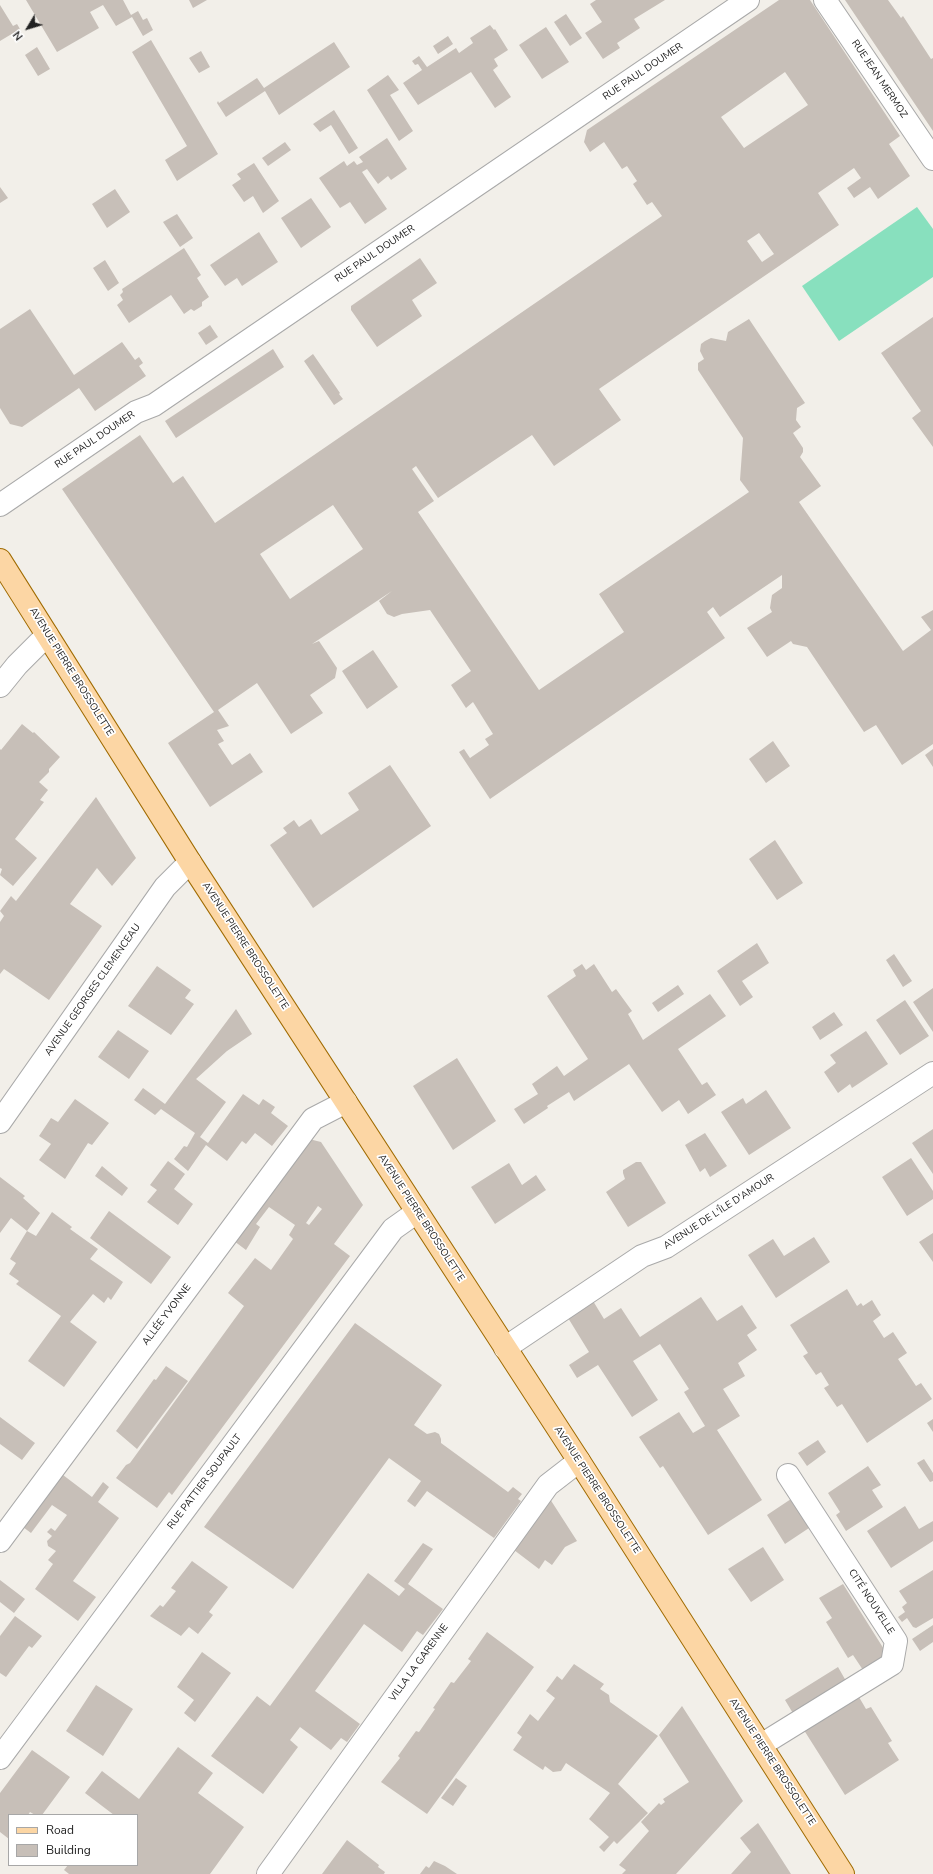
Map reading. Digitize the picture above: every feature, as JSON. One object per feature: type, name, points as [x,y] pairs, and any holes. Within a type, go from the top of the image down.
[{"type":"main road","name":"AVENUE PIERRE BROSSOLETTE","points":[[0,560],[190,862],[579,1461],[844,1874]]},
{"type":"street","name":"RUE PAUL DOUMER","points":[[0,505],[136,412],[154,405],[748,0]]},
{"type":"street","name":"RUE JEAN MERMOZ","points":[[825,0],[933,159]]},
{"type":"street","points":[[0,686],[18,665],[48,635]]},
{"type":"street","name":"AVENUE GEORGES CLEMENCEAU","points":[[0,1122],[165,888],[190,862]]},
{"type":"street","name":"AVENUE DE L'ÎLE D'AMOUR","points":[[505,1348],[642,1256],[666,1247],[933,1073]]},
{"type":"street","name":"ALLÉE YVONNE","points":[[0,1541],[313,1119],[346,1102]]},
{"type":"street","name":"RUE PATTIER SOUPAULT","points":[[0,1758],[392,1229],[417,1212]]},
{"type":"street","name":"VILLA LA GARENNE","points":[[268,1874],[548,1485],[579,1461]]},
{"type":"street","name":"CITÉ NOUVELLE","points":[[761,1745],[892,1664],[896,1641],[788,1474]]},
{"type":"green space","points":[[917,207],[933,229],[933,277],[839,341],[802,286]]},
{"type":"building","points":[[26,0],[123,0],[131,15],[138,11],[143,20],[147,18],[153,30],[143,36],[132,17],[116,26],[103,5],[90,12],[99,28],[57,52]]},
{"type":"building","points":[[189,0],[207,0],[193,8]]},
{"type":"building","points":[[596,0],[665,0],[634,19],[640,28],[617,43],[620,48],[603,59],[585,33],[602,22],[590,4]]},
{"type":"building","points":[[779,0],[810,0],[900,136],[889,144],[910,176],[878,199],[870,187],[854,198],[847,188],[861,178],[854,168],[818,193],[839,225],[599,389],[621,420],[554,466],[532,435],[438,498],[416,466],[412,469],[434,501],[418,512],[539,690],[624,632],[599,594],[749,492],[740,480],[743,438],[698,370],[698,363],[704,359],[700,351],[701,344],[711,338],[726,341],[728,332],[749,319],[805,403],[797,408],[796,420],[801,427],[793,433],[803,448],[803,452],[800,457],[821,486],[799,502],[903,651],[931,630],[921,617],[933,610],[933,744],[902,765],[876,725],[864,732],[807,647],[793,644],[791,641],[767,657],[747,628],[772,612],[770,608],[772,595],[782,588],[782,575],[720,617],[713,607],[707,612],[725,638],[490,799],[459,752],[464,749],[470,758],[489,745],[485,739],[493,734],[473,702],[466,708],[451,685],[471,671],[430,610],[402,614],[394,617],[387,614],[379,601],[392,591],[312,644],[319,641],[337,668],[335,678],[310,695],[323,713],[291,734],[257,683],[218,710],[229,726],[217,730],[224,741],[218,744],[232,765],[250,753],[263,772],[210,807],[168,743],[214,712],[62,489],[140,435],[173,483],[183,476],[215,523],[662,216],[652,202],[647,205],[633,184],[637,181],[627,166],[622,169],[604,142],[590,152],[584,142],[587,130]],"holes":[[[785,72],[808,105],[744,148],[721,117]],[[759,233],[774,254],[762,262],[747,241]],[[333,505],[363,549],[290,599],[260,554]]]},
{"type":"building","points":[[845,0],[888,0],[901,18],[903,16],[931,59],[933,58],[933,131]]},
{"type":"building","points":[[0,5],[13,26],[17,24],[20,29],[0,41]]},
{"type":"building","points":[[566,14],[582,38],[570,46],[554,22]]},
{"type":"building","points":[[490,25],[494,30],[495,29],[508,50],[494,59],[498,66],[493,70],[511,97],[495,108],[471,72],[418,105],[403,83],[422,70],[418,64],[415,65],[412,61],[419,56],[427,67],[456,48],[459,53],[473,43],[470,38]]},
{"type":"building","points":[[546,27],[569,62],[542,79],[519,45]]},
{"type":"building","points":[[448,36],[453,44],[438,54],[433,46]]},
{"type":"building","points":[[151,40],[218,154],[177,181],[165,160],[187,146],[132,52]]},
{"type":"building","points":[[334,42],[350,67],[279,115],[265,91],[226,117],[217,103],[257,78],[264,88]]},
{"type":"building","points":[[37,47],[50,69],[38,76],[25,55]]},
{"type":"building","points":[[201,51],[210,67],[199,73],[189,58]]},
{"type":"building","points":[[388,75],[399,90],[390,95],[413,131],[399,141],[367,90]]},
{"type":"building","points":[[334,110],[358,148],[349,154],[331,125],[320,132],[313,124]]},
{"type":"building","points":[[387,138],[407,169],[391,180],[388,176],[378,184],[367,169],[362,172],[387,209],[365,224],[350,202],[340,208],[319,178],[344,161],[347,166],[354,161],[357,165],[363,162],[359,157]]},
{"type":"building","points":[[285,142],[291,150],[268,166],[262,158]]},
{"type":"building","points":[[254,163],[279,201],[263,213],[253,196],[244,202],[232,185],[241,179],[237,174]]},
{"type":"building","points":[[0,187],[8,198],[0,203]]},
{"type":"building","points":[[115,189],[130,212],[107,228],[92,204]]},
{"type":"building","points":[[311,198],[331,227],[301,248],[281,218]]},
{"type":"building","points":[[177,214],[193,238],[180,247],[163,222]]},
{"type":"building","points":[[259,232],[278,262],[242,286],[237,278],[225,286],[210,265]]},
{"type":"building","points":[[184,248],[201,275],[197,278],[209,297],[202,302],[202,306],[194,311],[191,309],[184,314],[171,295],[129,323],[117,305],[123,300],[120,295],[123,292],[122,289]]},
{"type":"building","points":[[420,258],[437,283],[412,300],[422,316],[377,347],[351,310],[351,306]]},
{"type":"building","points":[[105,260],[119,283],[108,291],[93,268]]},
{"type":"building","points":[[30,309],[74,375],[122,342],[135,360],[139,357],[143,363],[139,366],[146,376],[95,411],[79,388],[22,427],[10,424],[0,408],[0,329]]},
{"type":"building","points":[[933,317],[933,447],[912,418],[921,411],[881,353]]},
{"type":"building","points":[[210,325],[218,337],[206,345],[198,333]]},
{"type":"building","points":[[273,349],[284,367],[176,438],[165,421]]},
{"type":"building","points":[[313,354],[343,399],[334,405],[304,361]]},
{"type":"building","points":[[373,650],[398,687],[367,709],[342,671]]},
{"type":"building","points":[[22,724],[33,733],[34,732],[60,757],[49,769],[49,772],[39,782],[48,790],[40,800],[44,802],[15,839],[37,858],[13,886],[0,875],[2,869],[0,868],[0,749],[1,750]]},
{"type":"building","points":[[773,741],[790,766],[766,783],[749,759]]},
{"type":"building","points":[[933,749],[933,767],[925,755]]},
{"type":"building","points":[[390,765],[431,826],[313,908],[270,845],[287,833],[283,828],[294,820],[299,827],[311,819],[321,835],[359,810],[348,793]]},
{"type":"building","points":[[96,797],[136,858],[112,886],[97,868],[70,904],[102,926],[49,1000],[4,969],[0,974],[0,922],[4,916],[0,911],[11,896],[16,901]]},
{"type":"building","points":[[775,840],[803,883],[777,900],[749,859]]},
{"type":"building","points":[[757,943],[769,963],[742,981],[753,997],[740,1006],[717,971]]},
{"type":"building","points":[[894,954],[912,981],[903,987],[886,960]]},
{"type":"building","points":[[582,964],[586,970],[594,964],[612,992],[616,989],[632,1011],[628,1014],[643,1040],[710,994],[726,1016],[678,1049],[702,1085],[707,1082],[716,1095],[688,1114],[679,1100],[662,1112],[629,1064],[574,1101],[569,1092],[547,1106],[548,1108],[524,1124],[514,1109],[538,1094],[532,1084],[557,1066],[564,1076],[588,1059],[547,996],[576,976],[573,970]]},
{"type":"building","points":[[157,966],[191,990],[185,998],[194,1004],[171,1035],[128,1006]]},
{"type":"building","points":[[678,985],[684,994],[658,1012],[652,1003]]},
{"type":"building","points":[[933,988],[933,1032],[913,1002]]},
{"type":"building","points":[[905,1000],[929,1036],[900,1055],[876,1020]]},
{"type":"building","points":[[236,1009],[252,1034],[227,1051],[196,1079],[226,1102],[200,1137],[208,1143],[243,1094],[259,1105],[263,1099],[275,1107],[271,1113],[288,1126],[272,1146],[255,1133],[246,1144],[242,1141],[227,1161],[206,1145],[188,1171],[174,1159],[184,1146],[187,1147],[195,1133],[161,1109],[155,1115],[134,1100],[143,1088],[165,1104]]},
{"type":"building","points":[[834,1012],[843,1025],[820,1040],[812,1027]]},
{"type":"building","points":[[118,1030],[149,1051],[129,1079],[98,1057]]},
{"type":"building","points":[[866,1031],[888,1064],[852,1088],[850,1084],[838,1093],[824,1072],[836,1063],[830,1055]]},
{"type":"building","points":[[457,1058],[496,1121],[453,1150],[413,1086]]},
{"type":"building","points":[[766,1090],[791,1128],[749,1155],[721,1112],[743,1098],[746,1104]]},
{"type":"building","points":[[75,1099],[109,1123],[92,1145],[88,1143],[65,1179],[39,1160],[51,1144],[39,1136],[51,1118],[58,1122]]},
{"type":"building","points":[[933,1129],[933,1174],[912,1143]]},
{"type":"building","points":[[705,1133],[727,1166],[710,1177],[705,1168],[700,1172],[685,1145]]},
{"type":"building","points":[[309,1139],[321,1142],[363,1205],[334,1244],[350,1256],[172,1495],[169,1492],[157,1508],[116,1478],[126,1465],[130,1463],[244,1306],[228,1293],[255,1258],[271,1270],[293,1239],[289,1235],[295,1225],[269,1207],[256,1224],[260,1227],[246,1250],[234,1241]],"holes":[[[318,1206],[322,1209],[309,1225],[306,1223]]]},
{"type":"building","points":[[911,1158],[933,1191],[933,1199],[907,1216],[882,1177]]},
{"type":"building","points":[[168,1161],[185,1174],[174,1189],[193,1204],[178,1225],[147,1202],[157,1190],[150,1185]]},
{"type":"building","points":[[636,1162],[641,1162],[666,1203],[628,1227],[606,1192],[625,1179],[623,1170]]},
{"type":"building","points":[[509,1163],[522,1185],[536,1175],[546,1190],[495,1224],[471,1187]]},
{"type":"building","points":[[102,1166],[128,1188],[122,1196],[95,1176]]},
{"type":"building","points":[[0,1177],[25,1196],[23,1198],[40,1213],[27,1231],[11,1218],[0,1233]]},
{"type":"building","points":[[109,1211],[171,1257],[151,1284],[90,1238]]},
{"type":"building","points":[[52,1212],[72,1227],[70,1229],[98,1249],[90,1259],[123,1282],[111,1300],[108,1297],[104,1303],[93,1294],[70,1322],[97,1342],[64,1387],[28,1361],[61,1316],[16,1284],[19,1281],[9,1274],[16,1263],[10,1259],[27,1231],[36,1236]]},
{"type":"building","points":[[933,1233],[933,1262],[919,1242]]},
{"type":"building","points":[[814,1237],[830,1262],[776,1298],[748,1255],[773,1239],[784,1256]]},
{"type":"building","points":[[847,1289],[857,1306],[861,1303],[863,1306],[872,1300],[881,1315],[873,1321],[884,1338],[893,1332],[907,1353],[898,1359],[916,1386],[921,1383],[932,1399],[867,1443],[842,1404],[837,1407],[824,1388],[829,1385],[821,1372],[816,1375],[803,1356],[808,1353],[790,1325]]},
{"type":"building","points":[[590,1296],[604,1319],[621,1308],[640,1337],[701,1297],[717,1321],[742,1305],[757,1328],[747,1335],[757,1350],[738,1363],[745,1376],[723,1389],[740,1416],[717,1430],[762,1500],[708,1535],[663,1466],[660,1468],[639,1437],[679,1412],[693,1433],[705,1426],[684,1392],[689,1389],[660,1344],[633,1361],[658,1400],[632,1417],[598,1365],[577,1378],[569,1365],[589,1352],[565,1313]]},
{"type":"building","points":[[355,1323],[442,1385],[414,1425],[427,1434],[435,1432],[439,1434],[441,1443],[508,1492],[513,1487],[522,1494],[518,1499],[521,1501],[494,1538],[427,1491],[415,1507],[407,1501],[421,1481],[389,1458],[293,1589],[204,1527]]},
{"type":"building","points":[[166,1366],[188,1381],[137,1449],[116,1431],[154,1379],[156,1380]]},
{"type":"building","points":[[0,1417],[35,1443],[22,1460],[0,1444]]},
{"type":"building","points":[[933,1419],[933,1432],[927,1423]]},
{"type":"building","points":[[818,1440],[826,1452],[807,1466],[798,1453]]},
{"type":"building","points":[[68,1457],[73,1462],[63,1475],[92,1497],[103,1482],[109,1487],[98,1502],[119,1518],[73,1581],[96,1597],[78,1621],[35,1589],[53,1564],[48,1560],[56,1551],[48,1546],[47,1541],[52,1536],[47,1532],[51,1528],[55,1531],[67,1515],[52,1505],[31,1533],[19,1524]]},
{"type":"building","points":[[924,1459],[933,1473],[933,1481],[930,1482],[917,1463]]},
{"type":"building","points":[[868,1466],[881,1485],[872,1490],[883,1507],[846,1531],[836,1515],[840,1512],[828,1493]]},
{"type":"building","points":[[550,1499],[577,1541],[565,1547],[552,1565],[545,1560],[539,1569],[514,1550]]},
{"type":"building","points":[[791,1499],[809,1528],[785,1544],[767,1515]]},
{"type":"building","points":[[905,1506],[919,1529],[933,1521],[933,1541],[891,1568],[867,1531]]},
{"type":"building","points":[[423,1543],[433,1549],[408,1584],[443,1609],[423,1635],[417,1631],[402,1652],[364,1624],[315,1691],[360,1724],[347,1742],[341,1738],[331,1750],[300,1727],[290,1740],[298,1747],[263,1794],[211,1756],[257,1696],[270,1706],[368,1573],[399,1596],[405,1589],[394,1581]]},
{"type":"building","points":[[763,1547],[784,1580],[751,1602],[728,1569]]},
{"type":"building","points":[[192,1561],[228,1587],[209,1612],[213,1615],[198,1634],[189,1627],[181,1636],[150,1616],[160,1605],[163,1607],[176,1591],[171,1588]]},
{"type":"building","points":[[933,1570],[933,1618],[916,1628],[913,1627],[907,1618],[902,1622],[898,1617],[905,1612],[902,1607],[907,1603],[899,1591]]},
{"type":"building","points":[[0,1580],[25,1599],[14,1613],[0,1602]]},
{"type":"building","points":[[843,1584],[887,1654],[863,1670],[853,1655],[848,1658],[826,1622],[832,1618],[819,1598]]},
{"type":"building","points":[[15,1616],[42,1636],[32,1648],[29,1646],[6,1677],[0,1673],[0,1636]]},
{"type":"building","points":[[933,1625],[933,1642],[920,1651],[912,1639]]},
{"type":"building","points":[[487,1632],[534,1667],[427,1814],[381,1782],[400,1758],[398,1756],[416,1731],[419,1732],[451,1682],[454,1683],[471,1661],[468,1659]]},
{"type":"building","points":[[202,1652],[231,1673],[195,1722],[184,1713],[194,1700],[177,1687]]},
{"type":"building","points":[[574,1664],[604,1684],[600,1689],[609,1695],[610,1702],[658,1736],[618,1784],[648,1813],[617,1844],[614,1841],[604,1852],[599,1847],[609,1837],[589,1819],[610,1793],[566,1763],[561,1771],[553,1772],[545,1766],[543,1770],[513,1750],[522,1737],[517,1733],[530,1714],[538,1721],[555,1698],[546,1691],[557,1676],[562,1680]]},
{"type":"building","points":[[838,1667],[846,1681],[794,1715],[785,1700]]},
{"type":"building","points":[[96,1685],[133,1709],[103,1756],[66,1731]]},
{"type":"building","points":[[856,1692],[866,1709],[871,1707],[892,1741],[888,1743],[899,1760],[845,1795],[802,1727]]},
{"type":"building","points":[[682,1706],[743,1801],[676,1874],[622,1874],[626,1870],[619,1865],[649,1831],[641,1822],[659,1803],[661,1805],[665,1802],[663,1799],[689,1782],[659,1735]]},
{"type":"building","points":[[178,1747],[213,1773],[198,1793],[244,1827],[210,1874],[69,1874],[64,1870],[67,1866],[138,1866],[138,1814],[113,1814],[85,1793],[102,1771],[139,1799]]},
{"type":"building","points":[[32,1750],[70,1777],[43,1814],[33,1814],[30,1812],[29,1814],[8,1814],[8,1838],[0,1832],[0,1793]]},
{"type":"building","points":[[456,1778],[467,1786],[453,1806],[441,1798]]},
{"type":"building","points":[[758,1823],[791,1874],[731,1874],[751,1852],[740,1838]]},
{"type":"building","points":[[347,1840],[379,1865],[378,1867],[385,1872],[384,1874],[322,1874]]},
{"type":"building","points":[[434,1861],[457,1874],[420,1874],[426,1866],[429,1868]]}]
